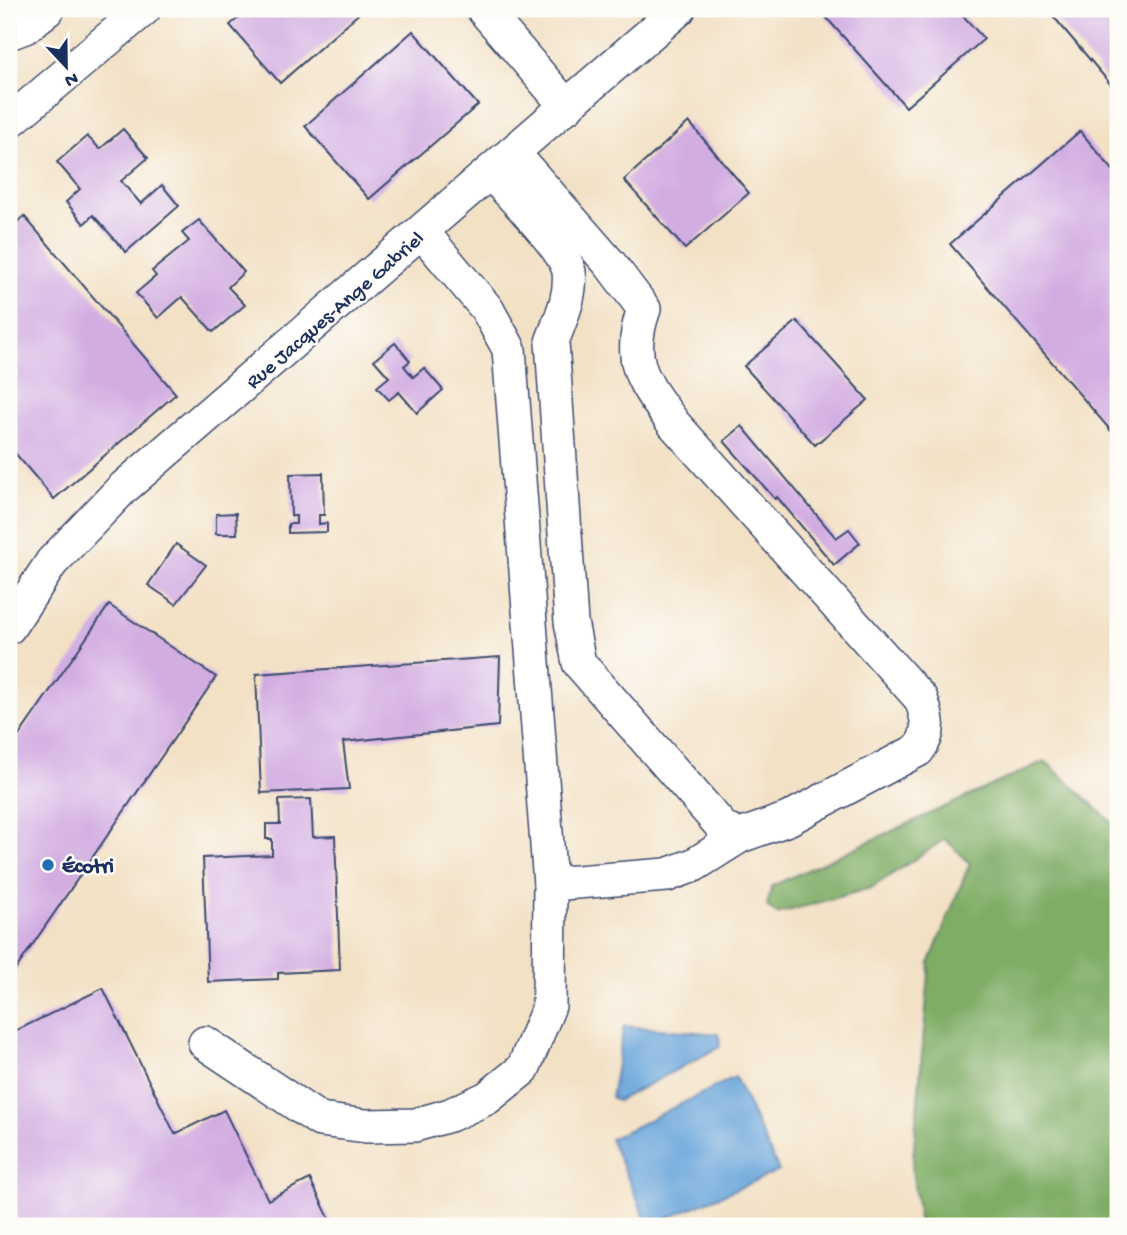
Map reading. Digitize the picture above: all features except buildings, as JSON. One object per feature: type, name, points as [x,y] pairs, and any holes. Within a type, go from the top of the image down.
[{"type":"street","points":[[9,33],[24,27],[48,9]]},
{"type":"street","points":[[9,122],[144,9]]},
{"type":"street","points":[[483,9],[567,107]]},
{"type":"street","name":"Rue Jacques-Ange Gabriel","points":[[9,627],[52,562],[85,524],[679,9]]},
{"type":"street","points":[[502,163],[569,271],[567,301],[552,342],[571,622],[579,663],[724,829],[740,836]]},
{"type":"street","points":[[502,163],[610,264],[644,309],[638,325],[636,365],[644,383],[674,424],[920,699],[928,720],[928,738],[918,750],[788,820],[740,836],[694,865],[667,875],[550,884]]},
{"type":"street","points":[[205,1043],[320,1120],[366,1126],[415,1125],[450,1115],[486,1098],[523,1069],[549,1006],[550,884],[509,349],[487,309],[422,232]]},
{"type":"green space","points":[[1045,761],[1118,828],[1118,1226],[920,1226],[912,1170],[930,961],[970,863],[945,839],[871,888],[777,914],[767,906],[772,886]]},
{"type":"water","points":[[624,1026],[719,1034],[720,1047],[617,1101],[611,1097]]},
{"type":"water","points":[[735,1077],[779,1171],[649,1226],[610,1139]]},
{"type":"place","name":"Écotri","points":[[48,865]]}]
